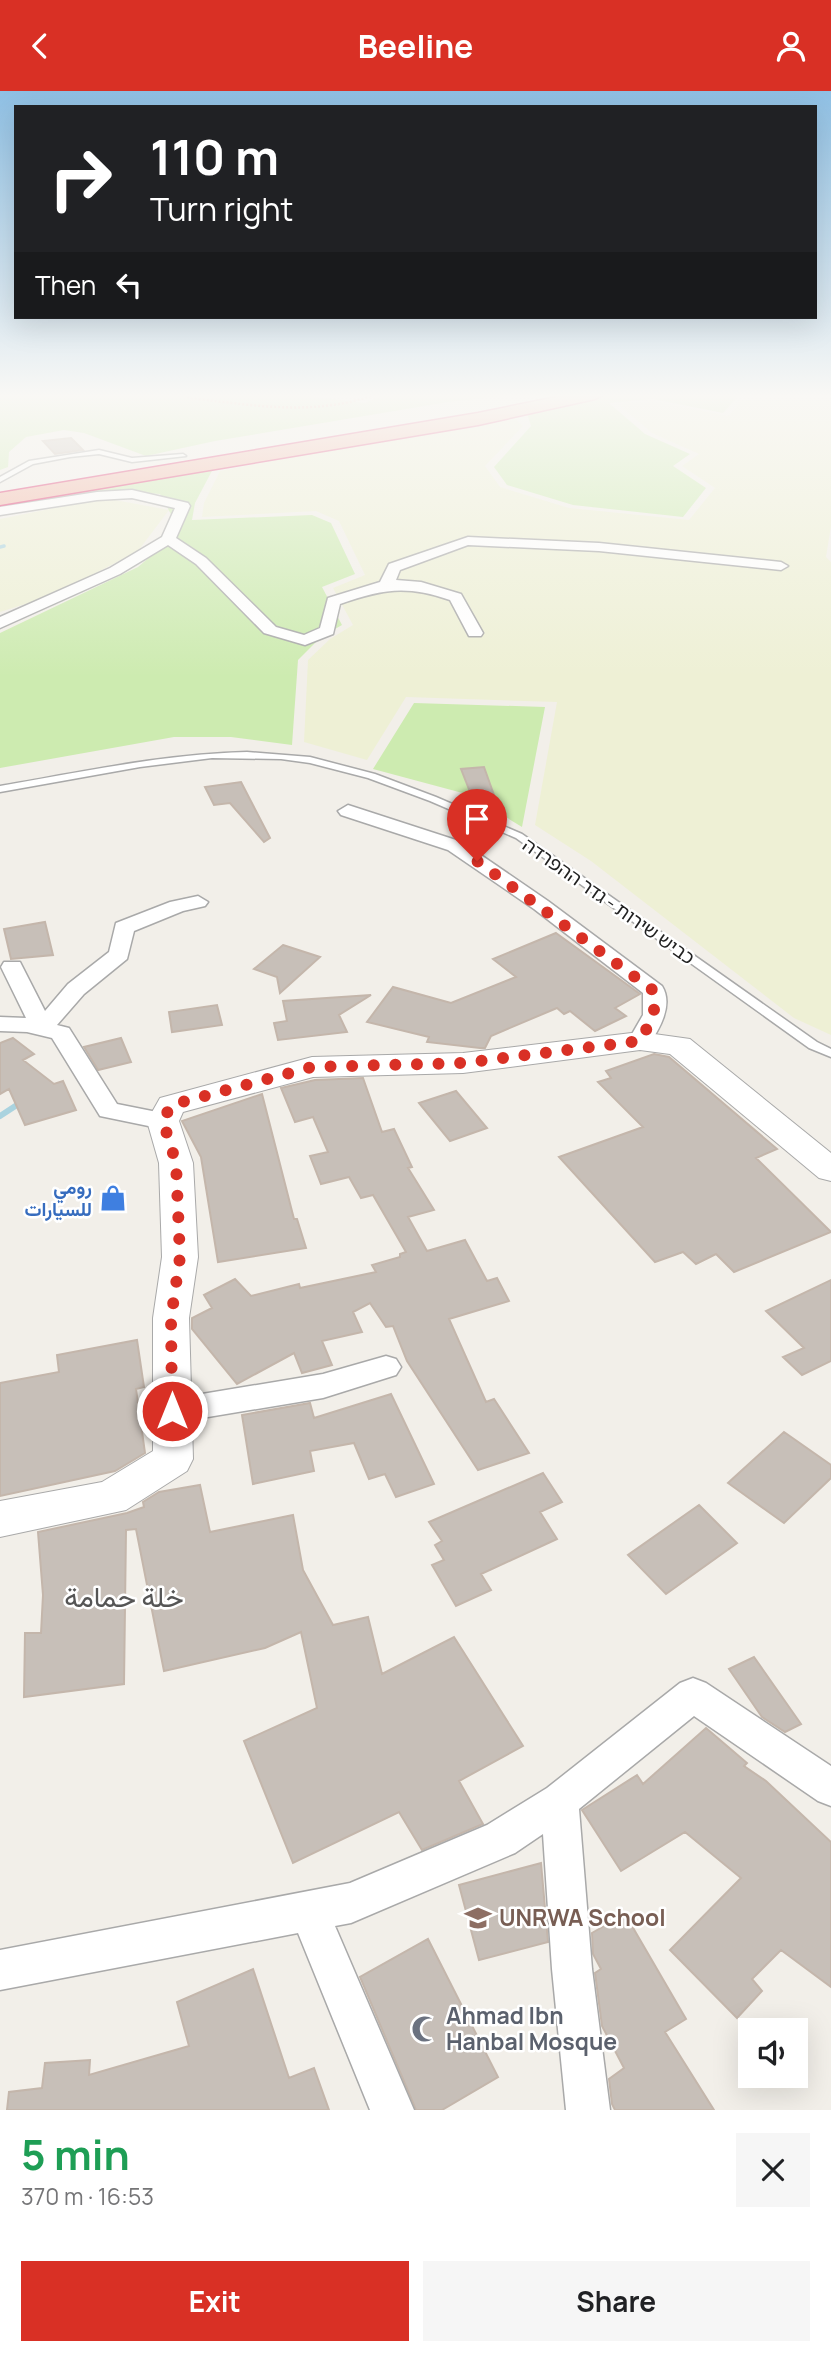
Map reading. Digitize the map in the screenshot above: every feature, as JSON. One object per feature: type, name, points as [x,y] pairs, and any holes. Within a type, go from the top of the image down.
[{"type":"highway","points":[[0,499],[64,488]]},
{"type":"street","points":[[0,511],[97,496],[132,494],[183,506],[168,540],[115,571],[0,623]]},
{"type":"street","points":[[168,540],[201,561],[270,630],[305,640],[327,631],[332,601],[387,583],[425,586],[456,597],[475,633]]},
{"type":"street","points":[[387,583],[394,567],[468,541],[600,547],[782,566]]},
{"type":"street","points":[[348,811],[455,846],[541,905],[654,991],[654,1015],[640,1041]]},
{"type":"street","points":[[42,1028],[76,989],[119,954],[124,928],[177,906],[198,902]]},
{"type":"street","points":[[12,967],[42,1028]]},
{"type":"street","points":[[0,1024],[42,1028],[61,1033],[109,1110],[163,1121]]},
{"type":"street","points":[[0,1532],[0,1519],[111,1499],[173,1459],[171,1318],[180,1257],[176,1163],[163,1121],[171,1105],[312,1067],[463,1063],[640,1041],[679,1046],[831,1170]]},
{"type":"street","points":[[172,1411],[323,1386],[386,1367]]},
{"type":"street","points":[[0,1970],[351,1903],[500,1839],[560,1801],[693,1695],[831,1788]]},
{"type":"street","points":[[560,1801],[572,1969],[588,2110]]},
{"type":"street","points":[[309,1912],[392,2110]]},
{"type":"lane","name":"כביש שירות - גדר ההפרדה","points":[[0,789],[165,761],[245,755],[314,760],[358,773],[465,813],[519,837],[813,1045],[831,1053]]},
{"type":"green space","points":[[93,488],[203,488],[195,503],[192,520],[312,515],[331,523],[355,574],[322,587],[342,625],[321,637],[298,660],[292,745],[231,737],[174,737],[0,768],[0,633],[138,567],[180,531],[160,494],[119,491],[0,503]]},
{"type":"green space","points":[[211,488],[504,488],[569,508],[689,520],[715,488],[831,488],[831,526],[826,557],[831,562],[831,1035],[794,1018],[591,861],[535,825],[557,702],[406,697],[367,760],[304,742],[308,660],[330,639],[353,625],[333,588],[365,575],[339,521],[316,511],[202,517],[204,503]]},
{"type":"green space","points":[[518,488],[706,488],[683,517],[573,505]]},
{"type":"green space","points":[[104,498],[169,510],[138,551],[54,595],[0,612],[0,519]]},
{"type":"green space","points":[[414,703],[545,707],[522,827],[470,795],[373,769]]},
{"type":"building","points":[[484,767],[494,795],[472,797],[461,769]]},
{"type":"building","points":[[241,782],[270,838],[264,842],[230,803],[214,805],[205,787]]},
{"type":"building","points":[[45,922],[53,955],[11,959],[4,929]]},
{"type":"building","points":[[556,933],[640,994],[615,1008],[626,1016],[595,1031],[570,1011],[564,1014],[557,1008],[491,1036],[485,1048],[427,1042],[429,1037],[367,1022],[393,987],[451,1003],[516,977],[493,959]]},
{"type":"building","points":[[283,945],[320,957],[280,993],[277,977],[254,969]]},
{"type":"building","points":[[371,995],[339,1015],[347,1032],[278,1040],[274,1023],[287,1021],[283,1001]]},
{"type":"building","points":[[217,1005],[222,1025],[172,1032],[169,1012]]},
{"type":"building","points":[[13,1038],[34,1054],[23,1060],[54,1084],[63,1081],[76,1110],[25,1125],[9,1089],[0,1094],[0,1043]]},
{"type":"building","points":[[121,1038],[131,1062],[98,1070],[84,1047]]},
{"type":"building","points":[[654,1054],[669,1057],[777,1149],[756,1158],[831,1232],[734,1272],[716,1254],[696,1264],[683,1252],[655,1262],[559,1157],[643,1127],[598,1082],[611,1078],[606,1071]]},
{"type":"building","points":[[363,1078],[382,1132],[394,1129],[412,1167],[408,1168],[434,1210],[408,1217],[427,1251],[465,1240],[487,1281],[497,1278],[509,1301],[449,1319],[486,1402],[494,1399],[529,1453],[478,1470],[407,1361],[393,1326],[386,1327],[370,1303],[353,1312],[362,1332],[322,1341],[332,1365],[302,1373],[294,1353],[237,1384],[192,1329],[192,1318],[212,1308],[204,1295],[235,1279],[251,1296],[299,1284],[300,1288],[376,1272],[372,1265],[400,1257],[400,1254],[406,1252],[373,1195],[361,1198],[349,1177],[321,1184],[310,1156],[328,1152],[313,1117],[295,1122],[281,1088],[315,1080]]},
{"type":"building","points":[[456,1091],[487,1128],[450,1141],[419,1103]]},
{"type":"building","points":[[262,1094],[294,1219],[297,1219],[306,1248],[218,1262],[201,1157],[182,1121]]},
{"type":"building","points":[[831,1280],[831,1361],[802,1375],[783,1357],[804,1348],[766,1311]]},
{"type":"building","points":[[137,1340],[144,1387],[136,1389],[145,1453],[115,1471],[0,1496],[0,1383],[59,1372],[57,1355]]},
{"type":"building","points":[[391,1394],[434,1484],[396,1497],[385,1474],[369,1479],[354,1443],[310,1451],[314,1471],[253,1484],[242,1415],[310,1403],[314,1418]]},
{"type":"building","points":[[784,1432],[831,1465],[831,1478],[784,1523],[728,1483]]},
{"type":"building","points":[[543,1473],[562,1502],[540,1512],[557,1539],[481,1574],[491,1590],[456,1606],[432,1565],[444,1560],[435,1545],[442,1541],[429,1522]]},
{"type":"building","points":[[200,1485],[210,1532],[293,1515],[303,1570],[333,1625],[368,1617],[382,1674],[454,1637],[523,1746],[459,1781],[483,1824],[422,1850],[399,1812],[293,1863],[244,1741],[317,1708],[301,1632],[265,1648],[164,1671],[136,1529],[126,1530],[124,1684],[24,1697],[25,1633],[41,1633],[43,1595],[38,1532],[127,1513],[144,1507],[143,1502],[159,1492]]},
{"type":"building","points":[[699,1505],[737,1543],[666,1594],[628,1555]]},
{"type":"building","points":[[754,1657],[801,1724],[785,1732],[762,1717],[729,1669]]},
{"type":"building","points":[[706,1728],[747,1763],[744,1766],[766,1781],[831,1842],[831,1987],[781,1950],[752,1979],[762,1991],[737,2018],[670,1950],[741,1878],[685,1832],[621,1871],[582,1810],[637,1775],[643,1784]]},
{"type":"building","points":[[541,1863],[548,1942],[479,1960],[459,1885]]},
{"type":"building","points":[[625,1914],[686,2019],[665,2032],[714,2110],[615,2110],[612,2104],[609,2079],[624,2068],[602,2026],[595,1973],[601,1969],[593,1954],[592,1933]]},
{"type":"building","name":"Ahmad Ibn Hanbal Mosque","points":[[428,1939],[498,2077],[442,2110],[416,2110],[360,1977]]},
{"type":"building","points":[[253,1969],[289,2078],[314,2068],[329,2110],[7,2110],[9,2092],[42,2088],[45,2063],[90,2060],[89,2075],[189,2046],[177,2002]]},
{"type":"waterway","points":[[0,547],[4,546]]},
{"type":"waterway","points":[[0,1116],[23,1101]]},
{"type":"place","name":"رومي للسيارات","points":[[113,1198]]},
{"type":"place","name":"UNRWA School","points":[[478,1918]]},
{"type":"place","name":"Ahmad Ibn Hanbal Mosque","points":[[425,2029]]},
{"type":"district","name":"خلة حمامة","points":[[124,1597]]},
{"type":"route","points":[[172,1411],[171,1318],[180,1257],[176,1163],[163,1121],[171,1105],[312,1067],[463,1063],[640,1041],[654,1015],[654,991],[541,905],[477,861]]}]
